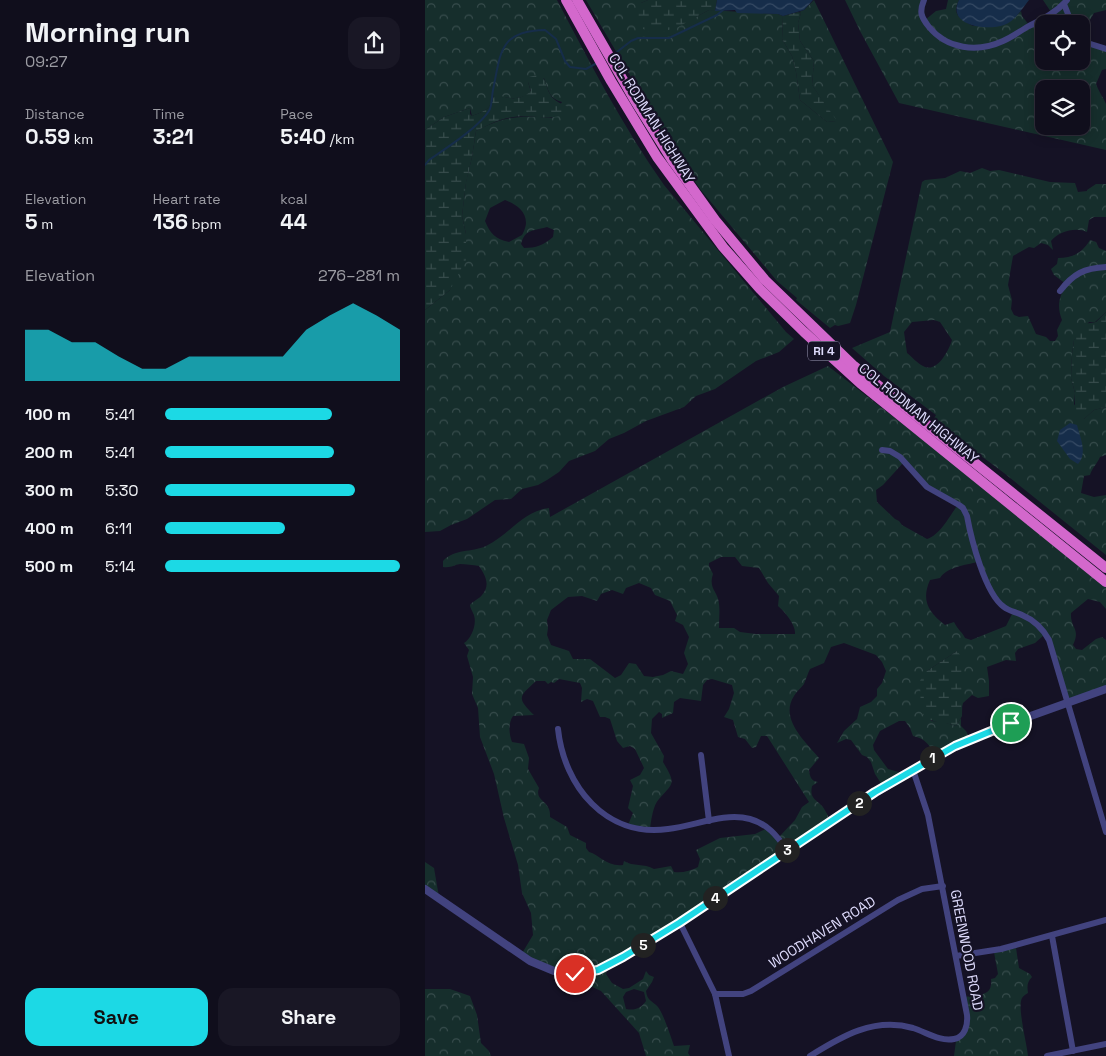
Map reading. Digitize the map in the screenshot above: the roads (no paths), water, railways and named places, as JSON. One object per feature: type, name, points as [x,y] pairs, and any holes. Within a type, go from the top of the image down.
[{"type":"highway","name":"COL RODMAN HIGHWAY","points":[[566,0],[682,175],[715,220],[765,280],[854,366],[1106,568]]},
{"type":"highway","name":"COL RODMAN HIGHWAY","points":[[577,0],[643,134],[679,189],[723,247],[816,344],[860,383],[1106,582]]},
{"type":"street","points":[[924,0],[920,10],[931,29],[946,42],[965,48],[988,46],[1003,41],[1057,10],[1066,2],[1070,15]]},
{"type":"street","points":[[1090,44],[1106,49]]},
{"type":"street","points":[[1060,291],[1070,278],[1078,273],[1092,268],[1106,267]]},
{"type":"street","points":[[882,450],[890,451],[900,457],[927,486],[963,508],[967,516],[978,560],[986,580],[1001,605],[1029,618],[1038,624],[1045,633],[1053,648],[1106,832]]},
{"type":"street","points":[[425,889],[530,961],[562,973],[587,973],[607,966],[679,923],[860,802],[955,746],[1011,723],[1106,689]]},
{"type":"street","points":[[558,729],[563,753],[572,776],[584,796],[609,817],[627,826],[652,831],[736,817],[758,821],[770,829],[787,850]]},
{"type":"street","points":[[701,755],[709,821]]},
{"type":"street","name":"GREENWOOD ROAD","points":[[810,1056],[846,1034],[875,1026],[905,1026],[943,1039],[954,1039],[967,1028],[968,1022],[956,956],[928,814],[913,770]]},
{"type":"street","name":"WOODHAVEN ROAD","points":[[715,994],[743,994],[751,991],[897,900],[922,889],[943,886]]},
{"type":"street","points":[[956,956],[1001,949],[1106,920]]},
{"type":"street","points":[[679,923],[715,994],[729,1056]]},
{"type":"street","points":[[1052,936],[1073,1051]]},
{"type":"street","points":[[1047,1056],[1106,1044]]},
{"type":"water","points":[[717,0],[813,0],[804,10],[783,16],[778,14],[737,13],[735,10],[715,11]]},
{"type":"water","points":[[959,0],[1029,0],[1012,21],[997,27],[979,27],[963,21],[958,16]]},
{"type":"water","points":[[1070,423],[1077,425],[1083,450],[1078,464],[1070,459],[1057,441],[1060,430]]},
{"type":"waterway","points":[[613,55],[638,38],[669,38],[717,15],[723,10]]},
{"type":"waterway","points":[[425,165],[429,160],[471,130],[490,109],[498,65],[505,46],[510,39],[530,31],[545,30],[556,39],[565,61],[570,67],[586,69],[597,63]]}]
